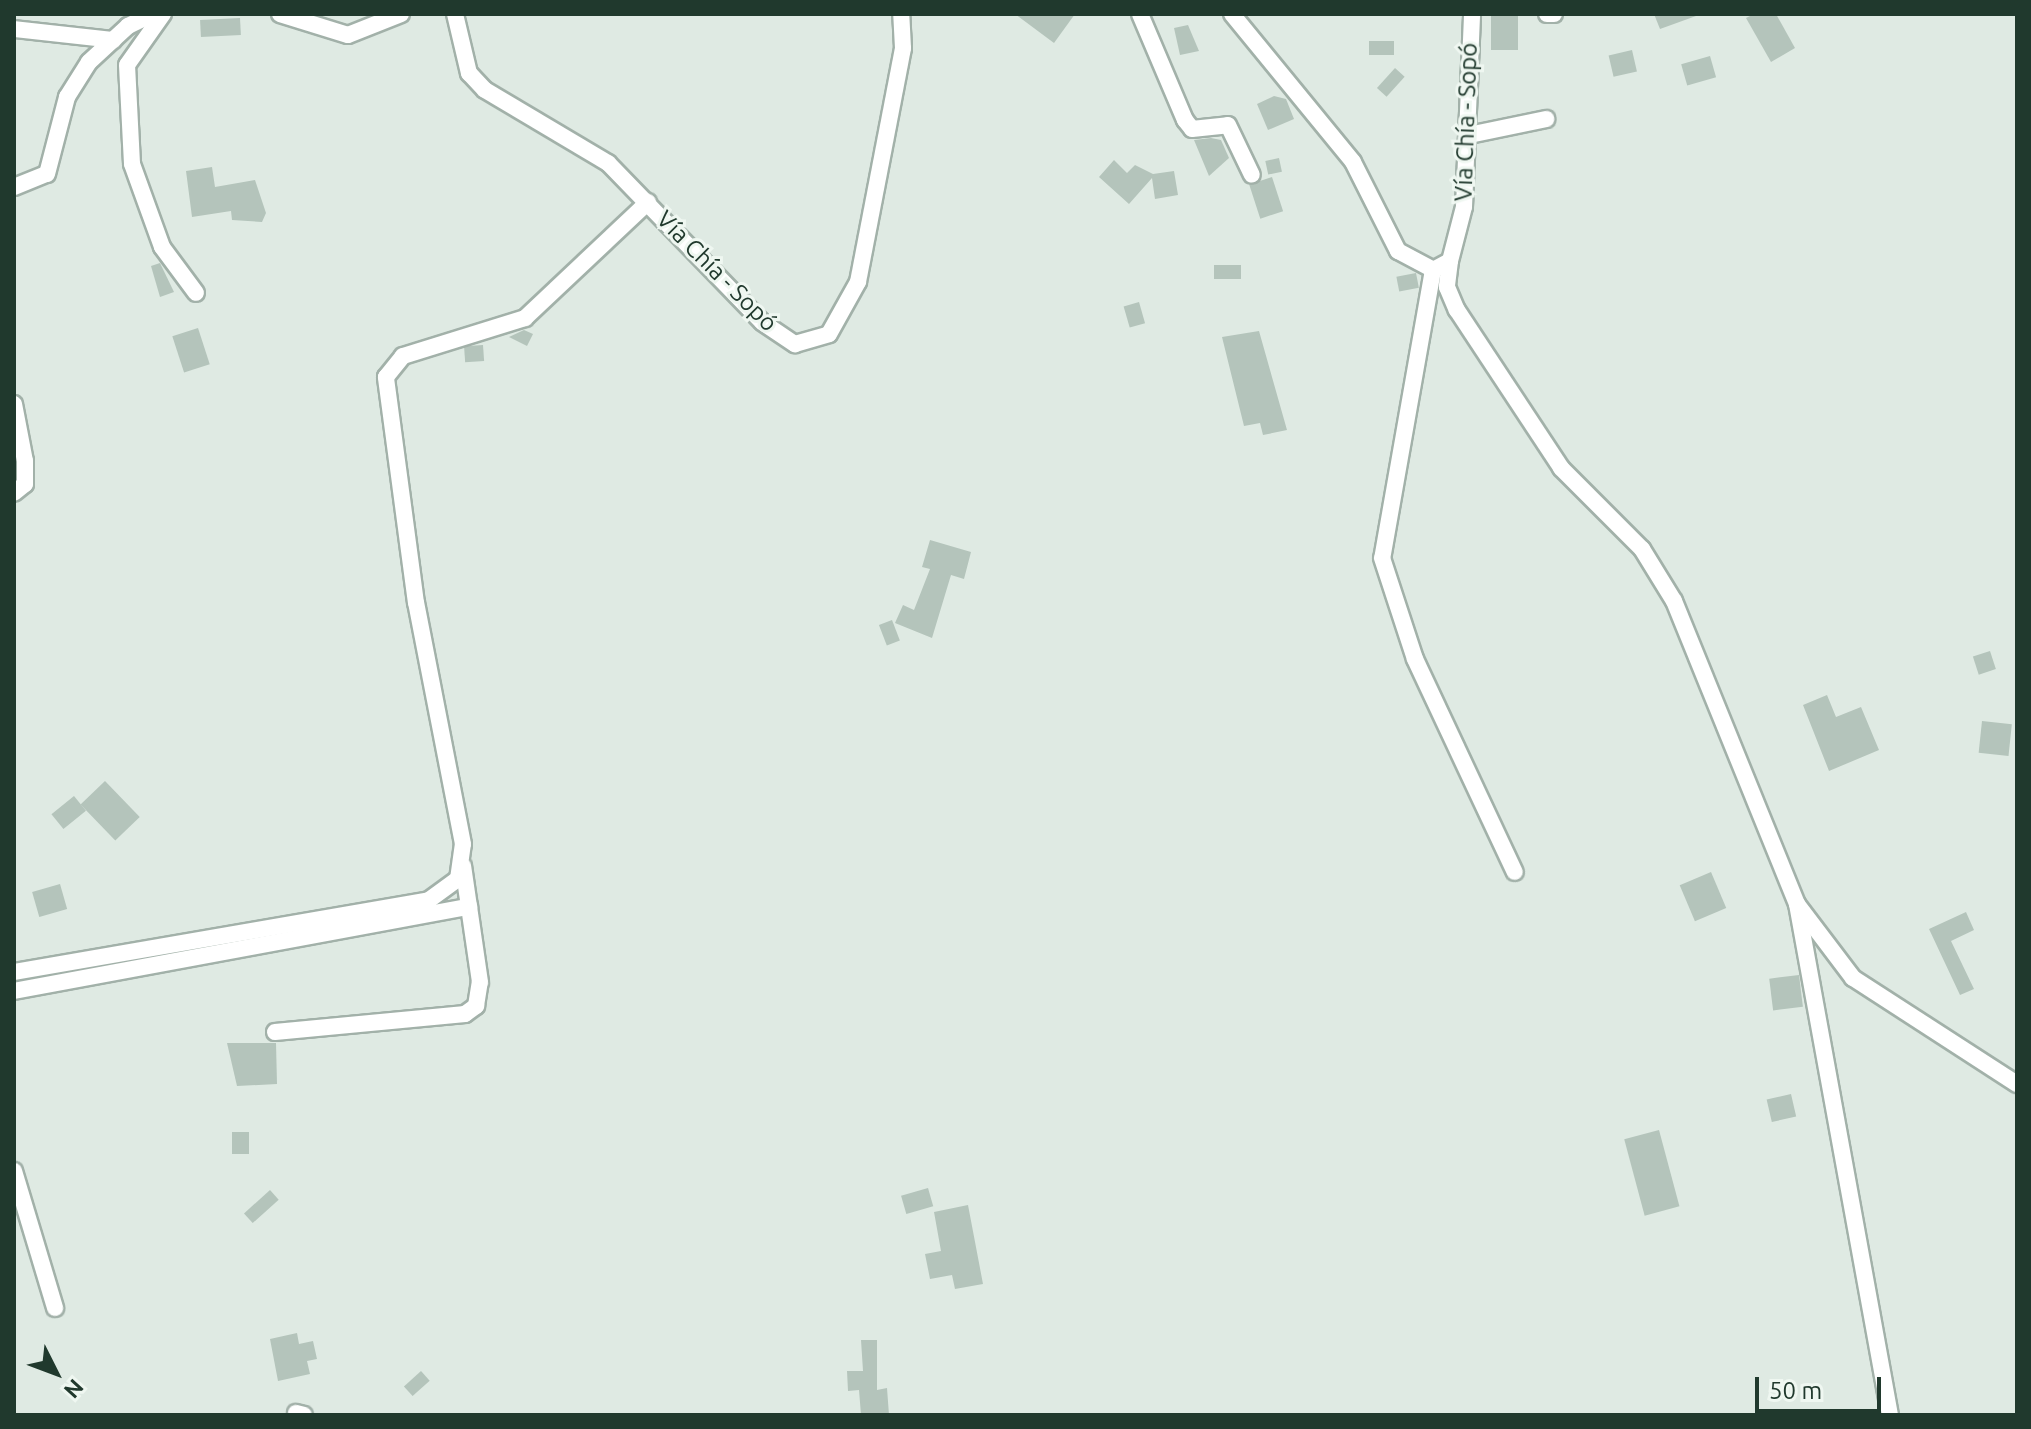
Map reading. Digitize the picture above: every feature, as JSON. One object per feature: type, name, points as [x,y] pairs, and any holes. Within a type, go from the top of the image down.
[{"type":"street","points":[[14,187],[47,174],[67,97],[113,40],[153,14]]},
{"type":"street","points":[[163,14],[127,65],[132,164],[162,247],[196,293]]},
{"type":"street","points":[[280,14],[348,35],[401,14]]},
{"type":"street","name":"Vía Chía - Sopó","points":[[455,14],[469,73],[485,90],[584,146],[648,202],[778,334],[804,344],[829,334],[858,282],[903,48],[901,14]]},
{"type":"street","points":[[1140,14],[1185,120],[1192,129],[1228,125],[1252,175]]},
{"type":"street","points":[[1232,14],[1245,22],[1353,162],[1398,251],[1433,270]]},
{"type":"street","name":"Vía Chía - Sopó","points":[[1472,14],[1464,207],[1450,261],[1447,287],[1457,310],[1561,468],[1642,549],[1674,601],[1797,904]]},
{"type":"street","points":[[1547,14],[1554,14]]},
{"type":"street","points":[[14,29],[113,40]]},
{"type":"street","points":[[1469,135],[1546,119]]},
{"type":"street","points":[[275,1032],[465,1014],[476,1006],[480,982],[463,865],[416,603],[386,377],[403,356],[525,318],[648,202]]},
{"type":"street","points":[[1433,270],[1450,261]]},
{"type":"street","points":[[1433,270],[1382,558],[1415,659],[1515,872]]},
{"type":"street","points":[[14,404],[25,461],[25,484],[14,493]]},
{"type":"street","points":[[14,972],[429,900],[446,893],[463,865]]},
{"type":"street","points":[[1797,904],[1853,978],[2017,1084]]},
{"type":"street","points":[[1797,904],[1890,1415]]},
{"type":"street","points":[[14,991],[469,907]]},
{"type":"street","points":[[14,1171],[55,1308]]},
{"type":"street","points":[[1877,1415],[1882,1381]]},
{"type":"building","points":[[1015,14],[1075,14],[1054,43]]},
{"type":"building","points":[[1491,14],[1518,14],[1518,50],[1491,50]]},
{"type":"building","points":[[1654,14],[1695,14],[1696,16],[1660,29]]},
{"type":"building","points":[[1754,14],[1776,14],[1795,48],[1771,62],[1746,18]]},
{"type":"building","points":[[240,18],[241,35],[201,37],[200,20]]},
{"type":"building","points":[[1188,25],[1199,51],[1180,55],[1174,28]]},
{"type":"building","points":[[1369,41],[1394,41],[1394,55],[1369,55]]},
{"type":"building","points":[[1632,50],[1637,71],[1614,77],[1609,55]]},
{"type":"building","points":[[1710,56],[1716,77],[1687,85],[1681,64]]},
{"type":"building","points":[[1395,68],[1405,77],[1387,97],[1377,88]]},
{"type":"building","points":[[1274,96],[1286,99],[1294,119],[1268,130],[1257,104]]},
{"type":"building","points":[[1194,140],[1221,140],[1229,158],[1209,176]]},
{"type":"building","points":[[1279,158],[1282,172],[1268,175],[1265,161]]},
{"type":"building","points":[[1114,160],[1127,173],[1135,165],[1153,174],[1174,171],[1178,195],[1155,199],[1152,178],[1129,204],[1099,177]]},
{"type":"building","points":[[212,167],[215,187],[255,180],[266,213],[262,222],[232,220],[231,211],[192,217],[186,171]]},
{"type":"building","points":[[1272,177],[1283,211],[1260,219],[1249,184]]},
{"type":"building","points":[[160,263],[174,292],[160,297],[151,266]]},
{"type":"building","points":[[1214,265],[1241,265],[1241,279],[1214,279]]},
{"type":"building","points":[[1416,273],[1419,288],[1399,292],[1396,277]]},
{"type":"building","points":[[1139,302],[1145,323],[1130,328],[1124,306]]},
{"type":"building","points":[[198,328],[210,364],[184,372],[172,336]]},
{"type":"building","points":[[524,330],[533,334],[527,346],[509,337]]},
{"type":"building","points":[[1259,331],[1287,430],[1263,435],[1260,423],[1244,426],[1222,337]]},
{"type":"building","points":[[483,345],[484,361],[465,362],[464,346]]},
{"type":"building","points":[[930,540],[971,552],[964,579],[951,575],[932,638],[895,623],[903,605],[914,610],[930,569],[922,567]]},
{"type":"building","points":[[892,620],[900,641],[887,646],[879,625]]},
{"type":"building","points":[[1990,651],[1996,669],[1979,675],[1973,657]]},
{"type":"building","points":[[1827,695],[1836,717],[1861,707],[1879,750],[1829,771],[1803,705]]},
{"type":"building","points":[[1982,721],[2012,724],[2008,756],[1979,753]]},
{"type":"building","points":[[105,781],[140,817],[115,841],[81,805]]},
{"type":"building","points":[[74,796],[86,811],[63,829],[51,814]]},
{"type":"building","points":[[1711,872],[1726,908],[1695,921],[1680,885]]},
{"type":"building","points":[[60,884],[67,909],[39,917],[32,892]]},
{"type":"building","points":[[1966,912],[1974,930],[1951,941],[1974,989],[1960,995],[1929,929]]},
{"type":"building","points":[[1799,975],[1803,1007],[1773,1010],[1769,979]]},
{"type":"building","points":[[227,1043],[276,1043],[277,1084],[237,1086]]},
{"type":"building","points":[[1791,1094],[1796,1116],[1772,1122],[1767,1100]]},
{"type":"building","points":[[1659,1130],[1679,1206],[1645,1216],[1624,1139]]},
{"type":"building","points":[[232,1132],[249,1132],[249,1154],[232,1154]]},
{"type":"building","points":[[928,1188],[933,1206],[906,1214],[901,1196]]},
{"type":"building","points":[[270,1190],[279,1200],[253,1223],[244,1213]]},
{"type":"building","points":[[968,1205],[983,1284],[955,1289],[952,1275],[930,1279],[925,1254],[941,1251],[934,1212]]},
{"type":"building","points":[[297,1333],[299,1344],[313,1341],[317,1359],[307,1361],[310,1374],[278,1381],[270,1339]]},
{"type":"building","points":[[861,1340],[877,1340],[877,1390],[887,1388],[889,1415],[861,1415],[859,1390],[848,1391],[847,1371],[863,1371]]},
{"type":"building","points":[[421,1371],[430,1381],[413,1396],[404,1386]]}]
